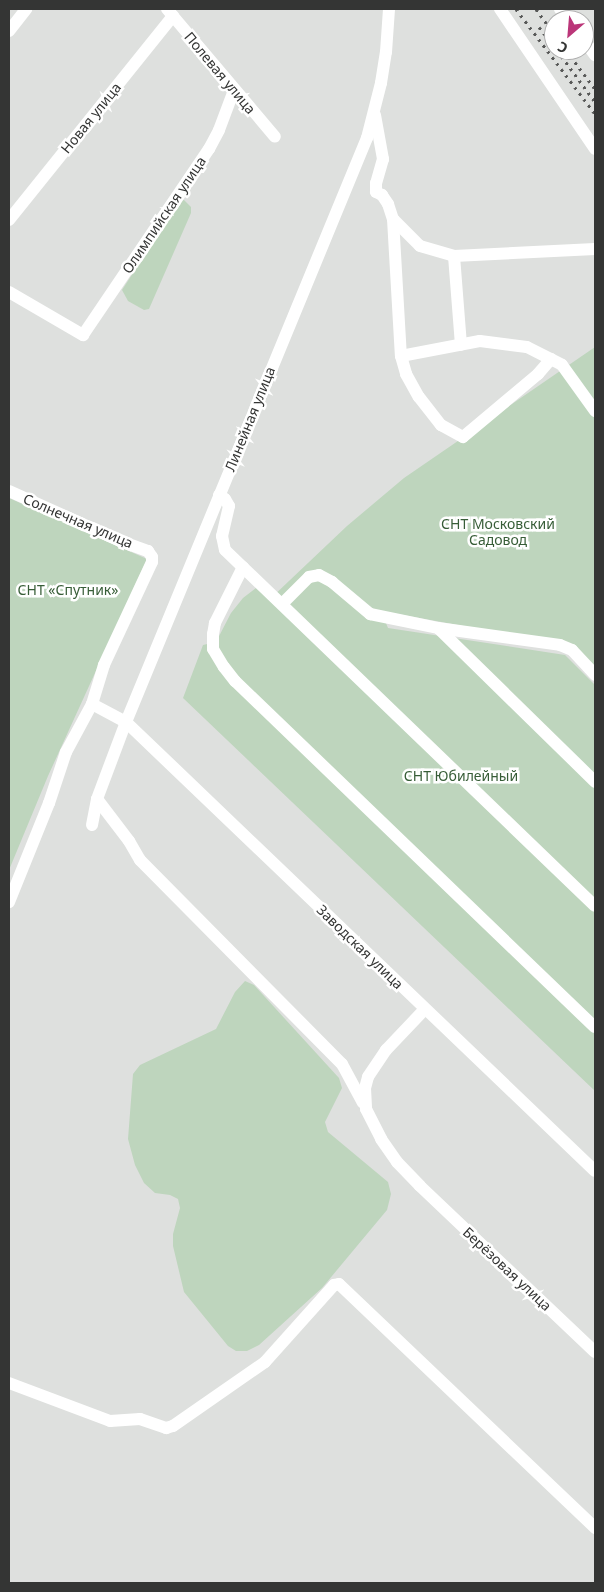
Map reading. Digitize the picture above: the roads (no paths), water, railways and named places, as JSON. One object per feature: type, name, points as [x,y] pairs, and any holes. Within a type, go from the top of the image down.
[{"type":"street","points":[[9,31],[26,9]]},
{"type":"street","name":"Линейная улица","points":[[92,825],[97,798],[126,722],[375,113],[386,52],[389,9]]},
{"type":"street","points":[[500,9],[595,149]]},
{"type":"street","name":"Полевая улица","points":[[170,12],[275,137]]},
{"type":"street","name":"Новая улица","points":[[9,220],[170,12]]},
{"type":"street","name":"Олимпийская улица","points":[[9,292],[83,335],[209,149],[219,130],[234,90]]},
{"type":"street","points":[[375,113],[383,159],[376,183],[376,192],[388,204],[393,219],[401,356],[406,374],[432,416],[441,425],[463,436],[538,374],[551,359]]},
{"type":"street","points":[[393,219],[420,246],[454,256],[595,249]]},
{"type":"street","points":[[454,256],[461,345]]},
{"type":"street","points":[[401,356],[480,341],[527,347],[562,365],[595,411]]},
{"type":"street","name":"Солнечная улица","points":[[9,491],[120,540],[148,550],[152,557],[152,562],[104,664],[92,704]]},
{"type":"street","points":[[219,495],[225,499],[229,506],[222,536],[223,546],[595,906]]},
{"type":"street","points":[[244,568],[215,623],[213,649],[224,667],[235,681],[595,1027]]},
{"type":"street","points":[[282,604],[309,577],[320,575],[332,582],[370,614],[438,628],[560,645],[572,650],[595,675]]},
{"type":"street","points":[[438,628],[595,782]]},
{"type":"street","points":[[9,902],[49,803],[66,752],[92,704]]},
{"type":"street","name":"Заводская улица","points":[[92,704],[126,722],[595,1171]]},
{"type":"street","name":"Берёзовая улица","points":[[97,798],[129,841],[140,860],[342,1064],[354,1081],[366,1110],[381,1139],[392,1155],[420,1186],[595,1352]]},
{"type":"street","points":[[366,1110],[365,1088],[376,1064],[425,1009]]},
{"type":"street","points":[[9,1383],[110,1421],[140,1419],[166,1428],[173,1426],[265,1362],[334,1285],[339,1284],[595,1528]]},
{"type":"railway","points":[[516,9],[595,114]]},
{"type":"railway","points":[[536,9],[544,20]]},
{"type":"railway","points":[[539,27],[544,33]]},
{"type":"railway","points":[[564,60],[595,102]]},
{"type":"railway","points":[[573,60],[595,89]]},
{"type":"park label","name":"СНТ Московский Садовод","points":[[498,532]]},
{"type":"park label","name":"СНТ «Спутник»","points":[[68,590]]},
{"type":"park label","name":"СНТ Юбилейный","points":[[461,776]]}]
